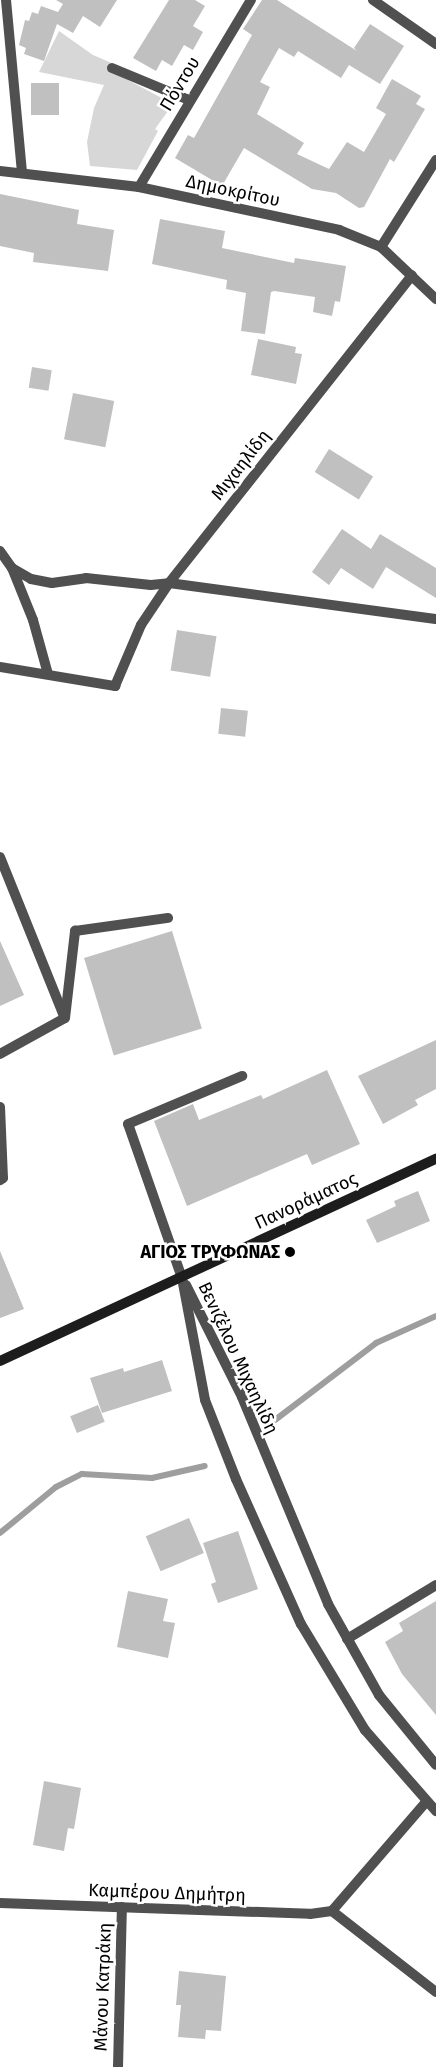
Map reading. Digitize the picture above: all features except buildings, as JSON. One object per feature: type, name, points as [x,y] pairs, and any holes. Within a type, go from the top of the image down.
[{"type":"main road","name":"Πανοράματος","points":[[0,1361],[182,1278],[436,1158]]},
{"type":"street","points":[[6,0],[22,172]]},
{"type":"street","name":"Πόντου","points":[[139,187],[189,100],[251,0]]},
{"type":"street","points":[[373,0],[436,44]]},
{"type":"street","points":[[112,68],[189,100]]},
{"type":"street","points":[[382,247],[436,160]]},
{"type":"street","name":"Δημοκρίτου","points":[[0,170],[139,187],[334,229],[382,247],[436,299]]},
{"type":"street","name":"Μιχαηλίδη","points":[[48,674],[116,686],[141,625],[169,583],[412,275]]},
{"type":"street","points":[[0,551],[12,568],[33,620],[48,674],[0,667]]},
{"type":"street","points":[[12,568],[31,579],[52,583],[86,578],[151,584],[169,583],[436,618]]},
{"type":"street","points":[[0,857],[65,1018]]},
{"type":"street","points":[[65,1018],[75,931],[168,918]]},
{"type":"street","points":[[0,1054],[65,1018]]},
{"type":"street","points":[[182,1278],[128,1124],[242,1076]]},
{"type":"street","points":[[0,1107],[3,1178],[0,1180]]},
{"type":"street","name":"Βενιζέλου Μιχαηλίδη","points":[[182,1278],[242,1397],[328,1604],[379,1695],[436,1765]]},
{"type":"street","name":"Βενιζέλου Μιχαηλίδη","points":[[182,1278],[205,1400],[281,1583],[320,1661],[343,1698],[365,1730],[426,1802],[436,1811]]},
{"type":"street","points":[[347,1639],[436,1585]]},
{"type":"street","points":[[426,1802],[332,1911],[436,1992]]},
{"type":"street","name":"Καμπέρου Δημήτρη","points":[[0,1903],[310,1914],[332,1911]]},
{"type":"street","name":"Μάνου Κατράκη","points":[[118,2067],[122,1907]]},
{"type":"shaded area","points":[[59,31],[93,55],[114,64],[111,71],[173,104],[155,129],[158,131],[137,170],[90,166],[87,142],[94,108],[104,85],[39,72]]},
{"type":"waterway","points":[[275,1420],[376,1343],[436,1316]]},
{"type":"waterway","points":[[0,1533],[56,1487],[82,1474],[152,1478],[205,1466]]},
{"type":"place","name":"ΑΓΙΟΣ ΤΡΥΦΩΝΑΣ","points":[[290,1252]]}]
